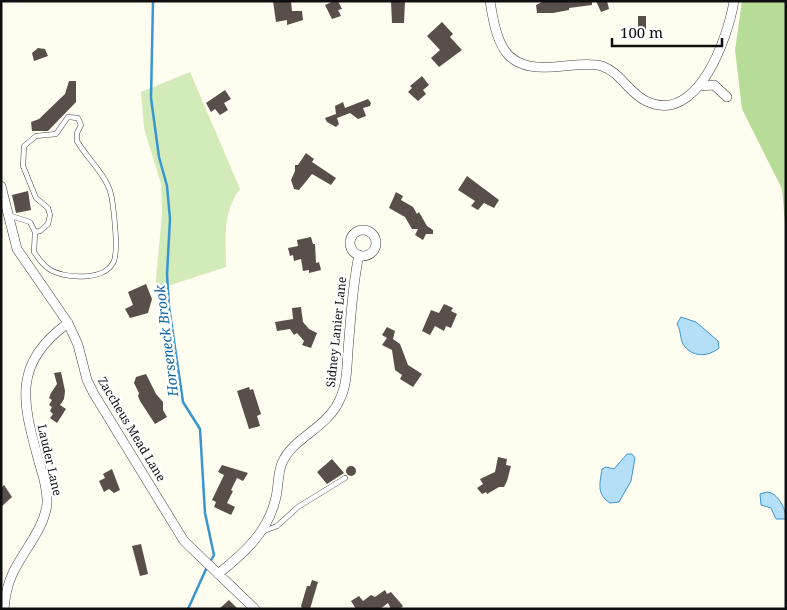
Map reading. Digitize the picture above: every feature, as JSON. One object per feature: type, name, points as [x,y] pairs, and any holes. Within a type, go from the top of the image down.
[{"type":"street","points":[[490,1],[499,42],[511,58],[519,64],[532,68],[601,66],[619,76],[640,97],[655,104],[675,104],[692,94],[699,86],[722,44],[734,1]]},
{"type":"street","points":[[699,86],[714,85],[727,97]]},
{"type":"street","name":"Zaccheus Mead Lane","points":[[1,186],[17,249],[68,323],[78,345],[87,380],[94,394],[161,500],[173,525],[188,545],[255,609]]},
{"type":"street","name":"Sidney Lanier Lane","points":[[215,572],[262,531],[272,512],[282,461],[293,447],[329,418],[341,398],[346,376],[354,276],[359,255]]},
{"type":"street","name":"Lauder Lane","points":[[4,609],[10,579],[41,523],[47,503],[25,402],[26,382],[35,358],[58,330],[68,323]]},
{"type":"lane","points":[[7,214],[30,222],[35,232],[34,252],[49,269],[59,274],[89,276],[104,272],[113,264],[116,253],[109,187],[77,141],[77,134],[81,125],[78,118],[68,117],[56,134],[36,136],[24,146],[24,166],[36,198],[48,208],[50,215],[48,224],[40,231],[35,232]]},
{"type":"lane","points":[[262,531],[277,526],[298,507],[345,478]]},
{"type":"green space","points":[[742,1],[786,1],[786,233],[782,189],[742,109],[735,50]]},
{"type":"green space","points":[[190,72],[240,189],[230,207],[226,226],[226,267],[155,290],[162,214],[161,184],[144,128],[141,92]]},
{"type":"water","points":[[681,317],[696,322],[718,341],[719,348],[710,353],[700,355],[687,349],[682,342],[677,324]]},
{"type":"water","points":[[627,454],[632,454],[635,458],[631,481],[619,502],[610,503],[603,496],[600,488],[602,469],[606,467],[614,469]]},
{"type":"water","points":[[767,492],[775,495],[781,502],[786,519],[776,519],[771,508],[761,505],[760,494]]},
{"type":"building","points":[[273,1],[291,1],[292,11],[302,11],[303,20],[287,25],[287,20],[276,22]]},
{"type":"building","points":[[338,1],[342,9],[338,10],[341,16],[332,19],[325,5]]},
{"type":"building","points":[[391,1],[405,1],[404,23],[392,23]]},
{"type":"building","points":[[544,1],[592,1],[592,5],[569,8],[569,10],[553,13],[537,13],[536,5]]},
{"type":"building","points":[[596,1],[607,1],[609,9],[601,12]]},
{"type":"building","points":[[638,16],[646,16],[646,31],[638,31]]},
{"type":"building","points":[[442,22],[453,34],[450,37],[462,50],[439,67],[431,58],[440,50],[427,36]]},
{"type":"building","points":[[38,48],[45,49],[48,56],[34,61],[32,53]]},
{"type":"building","points":[[422,76],[429,85],[423,90],[426,94],[418,101],[408,92],[412,88],[410,86]]},
{"type":"building","points":[[69,81],[76,81],[76,102],[48,131],[32,131],[31,122],[39,119],[65,94]]},
{"type":"building","points":[[225,90],[231,99],[224,103],[228,110],[220,115],[215,109],[211,112],[206,103]]},
{"type":"building","points":[[368,99],[371,103],[370,106],[363,108],[366,116],[358,119],[350,113],[337,118],[339,124],[336,127],[327,122],[325,118],[336,114],[335,106],[343,102],[345,108]]},
{"type":"building","points":[[306,153],[314,159],[312,162],[336,178],[331,185],[312,174],[299,190],[294,189],[291,180],[295,171],[295,165],[298,165]]},
{"type":"building","points":[[467,176],[499,200],[494,208],[484,203],[478,210],[471,206],[475,201],[458,190]]},
{"type":"building","points":[[28,191],[31,210],[16,213],[12,195]]},
{"type":"building","points":[[396,192],[403,196],[401,200],[413,207],[417,214],[419,212],[427,226],[433,230],[433,234],[426,234],[423,240],[415,235],[418,229],[412,229],[405,217],[389,208]]},
{"type":"building","points":[[311,237],[313,244],[315,244],[316,263],[319,262],[321,270],[309,273],[309,270],[303,271],[301,259],[294,261],[293,255],[290,256],[288,248],[298,246],[297,240]]},
{"type":"building","points":[[146,284],[152,299],[148,313],[130,318],[125,309],[133,305],[128,292]]},
{"type":"building","points":[[444,304],[453,308],[451,311],[457,314],[451,328],[446,326],[444,331],[435,326],[430,335],[422,331],[431,310],[439,313]]},
{"type":"building","points":[[301,307],[303,322],[309,329],[317,333],[311,348],[302,345],[304,341],[297,333],[294,335],[290,329],[277,331],[275,322],[293,319],[292,308]]},
{"type":"building","points":[[387,327],[395,331],[393,339],[400,344],[408,365],[422,374],[413,387],[400,379],[402,375],[395,370],[392,350],[382,345],[387,338],[382,335]]},
{"type":"building","points":[[61,372],[65,391],[64,399],[60,405],[66,409],[57,423],[50,418],[53,414],[50,411],[52,407],[49,405],[52,400],[49,398],[57,384],[54,373]]},
{"type":"building","points":[[146,374],[156,394],[163,402],[163,410],[167,417],[155,424],[140,401],[139,393],[134,383],[136,377]]},
{"type":"building","points":[[249,387],[250,390],[253,389],[261,414],[257,416],[260,426],[249,429],[237,391]]},
{"type":"building","points":[[498,457],[507,459],[506,465],[511,466],[507,481],[504,487],[499,487],[487,494],[486,492],[482,494],[477,488],[483,484],[480,479],[495,472]]},
{"type":"building","points":[[332,459],[344,473],[327,484],[317,472]]},
{"type":"building","points":[[222,465],[248,473],[243,481],[237,478],[231,490],[233,491],[227,503],[235,507],[231,515],[214,507],[216,502],[212,500],[224,475],[218,472]]},
{"type":"building","points":[[349,466],[353,466],[356,471],[355,475],[349,476],[346,473],[346,469]]},
{"type":"building","points":[[112,469],[120,490],[114,493],[109,489],[104,492],[99,481],[105,478],[103,474]]},
{"type":"building","points":[[4,485],[12,497],[1,507],[1,488]]},
{"type":"building","points":[[141,544],[148,574],[140,576],[132,546]]},
{"type":"building","points":[[312,580],[318,582],[310,609],[302,609],[301,606],[307,586],[310,586]]},
{"type":"building","points":[[385,590],[387,594],[391,592],[403,606],[400,609],[391,609],[388,603],[380,609],[356,609],[351,601],[359,596],[363,601],[371,595],[375,597]]},
{"type":"building","points":[[229,600],[238,609],[219,609]]},
{"type":"waterway","name":"Horseneck Brook","points":[[153,1],[151,98],[159,157],[167,186],[170,219],[167,274],[169,307],[183,402],[200,429],[205,513],[214,555],[210,562]]},
{"type":"waterway","name":"Horseneck Brook","points":[[188,609],[207,567]]}]
